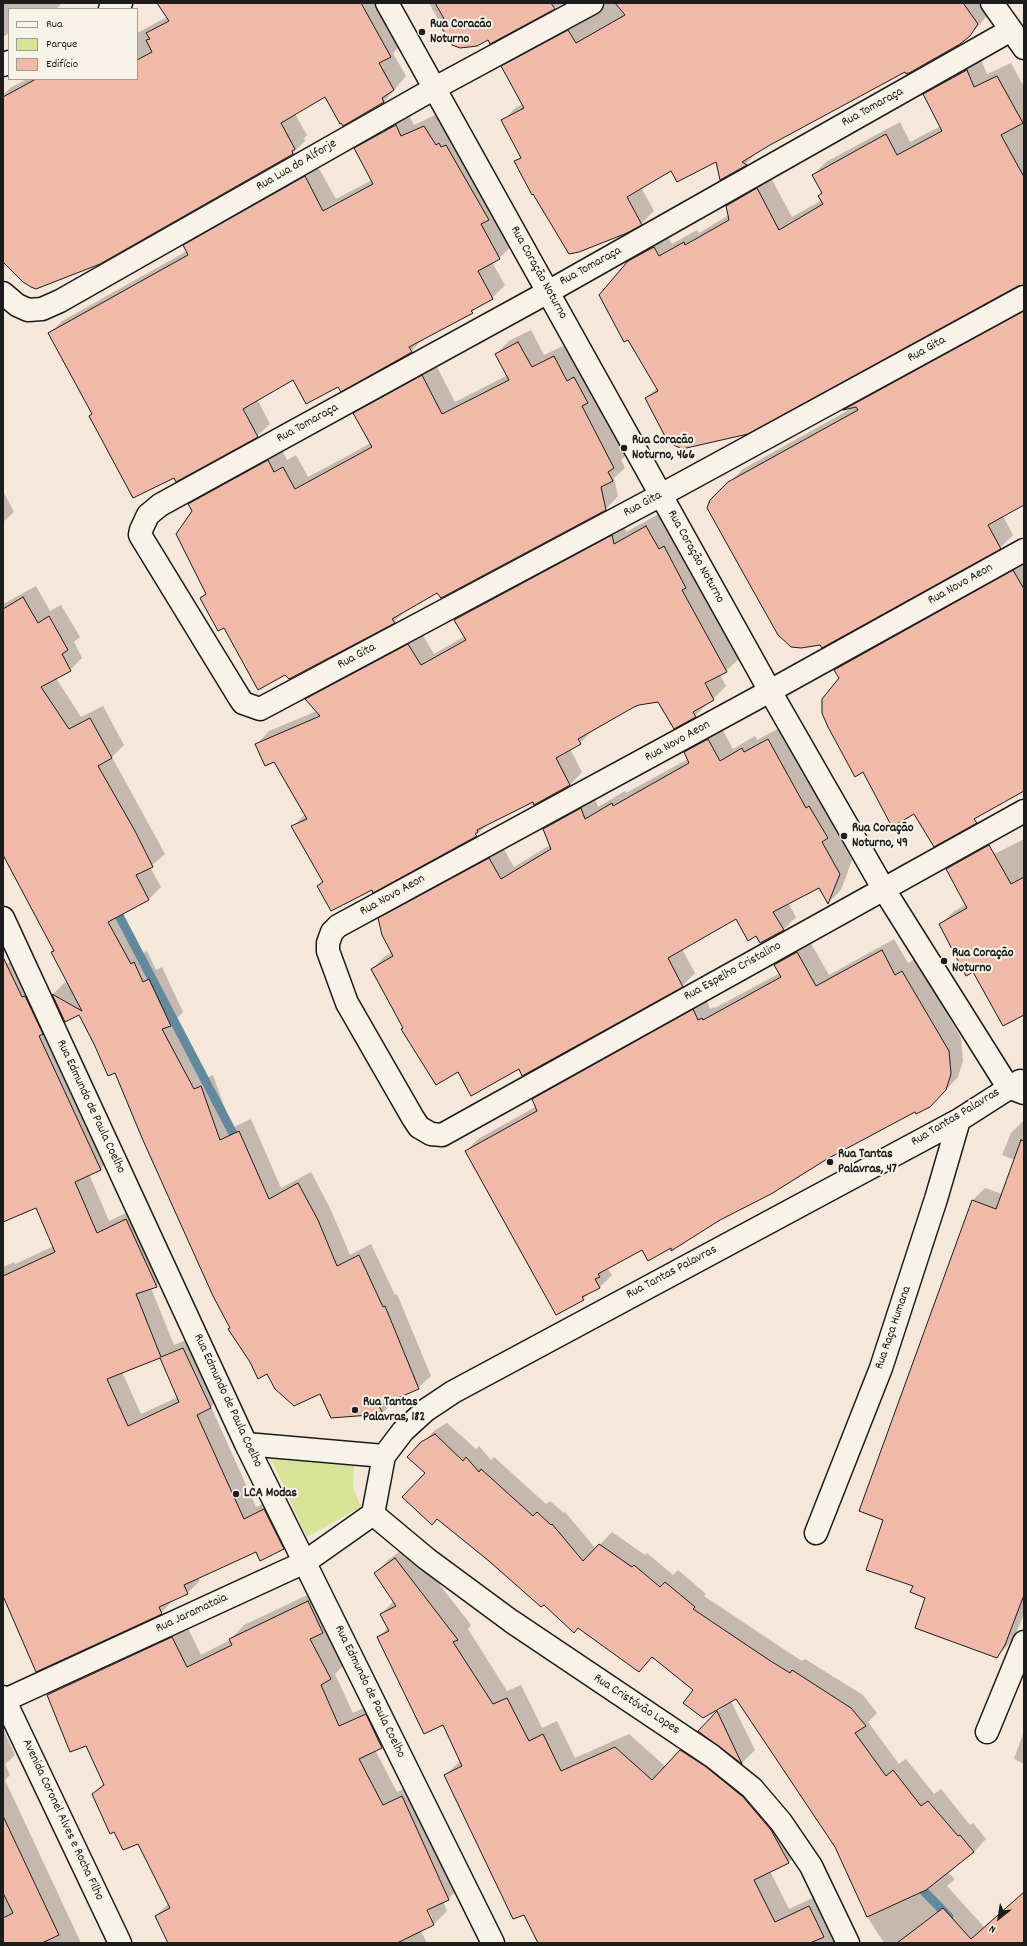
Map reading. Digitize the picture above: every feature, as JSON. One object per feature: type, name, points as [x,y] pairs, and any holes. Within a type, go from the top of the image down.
[{"type":"street","points":[[112,8],[121,3]]},
{"type":"street","name":"Rua Coração Noturno","points":[[387,3],[436,88],[770,691],[883,888],[1019,1086]]},
{"type":"street","name":"Rua Lua do Alforje","points":[[3,293],[17,305],[28,310],[42,309],[54,304],[436,88],[592,3]]},
{"type":"street","points":[[992,3],[1024,48]]},
{"type":"street","name":"Rua Tomaraça","points":[[260,709],[243,703],[140,535],[148,515],[160,505],[548,292],[1011,30]]},
{"type":"street","name":"Rua Gita","points":[[260,709],[661,495],[1024,297]]},
{"type":"street","name":"Rua Novo Aeon","points":[[442,1135],[431,1134],[419,1127],[347,1003],[328,951],[328,944],[332,932],[350,920],[770,691],[1024,550]]},
{"type":"street","name":"Rua Espelho Cristalino","points":[[442,1135],[1024,810]]},
{"type":"street","name":"Rua Edmundo de Paula Coelho","points":[[3,918],[246,1444],[493,1943]]},
{"type":"street","name":"Rua Tantas Palavras","points":[[373,1514],[384,1456],[403,1431],[426,1410],[453,1392],[959,1120],[1019,1086]]},
{"type":"street","name":"Rua Raça Humana","points":[[816,1533],[881,1368],[936,1199],[959,1120]]},
{"type":"street","points":[[246,1444],[384,1456]]},
{"type":"street","name":"Rua Jaramataia","points":[[4,1700],[305,1562],[373,1514]]},
{"type":"street","name":"Rua Cristóvão Lopes","points":[[373,1514],[427,1559],[504,1616],[712,1756],[752,1788],[781,1822],[811,1866],[848,1943]]},
{"type":"street","points":[[987,1732],[1024,1642]]},
{"type":"street","name":"Avenida Coronel Alves e Rocha Filho","points":[[4,1700],[120,1943]]},
{"type":"green space","points":[[271,1459],[354,1466],[353,1488],[361,1507],[307,1537]]},
{"type":"building","points":[[157,3],[361,3],[391,57],[379,63],[394,90],[382,98],[384,102],[343,126],[341,123],[340,124],[325,97],[281,123],[295,149],[292,151],[293,154],[100,264],[36,289],[31,287],[23,282],[3,262],[3,97],[34,80],[138,80],[138,59],[152,52],[146,40],[150,39],[146,33],[169,21]]},
{"type":"building","points":[[435,3],[551,3],[555,9],[490,44],[488,40],[477,46],[460,48],[452,45],[440,25],[446,22]]},
{"type":"building","points":[[615,3],[963,3],[978,24],[970,36],[960,44],[911,72],[906,74],[905,72],[770,145],[742,162],[747,165],[720,180],[716,162],[677,182],[671,171],[627,197],[642,225],[627,233],[579,252],[569,254],[533,194],[532,195],[514,161],[521,158],[501,120],[524,108],[501,66],[568,30],[576,43],[625,15]]},
{"type":"building","points":[[967,70],[974,87],[997,76],[1023,123],[1001,135],[1024,177],[1024,285],[1018,286],[748,434],[682,449],[668,442],[645,398],[658,391],[628,340],[624,342],[599,295],[628,261],[654,247],[659,256],[684,242],[685,245],[729,220],[726,206],[757,188],[779,230],[823,204],[818,196],[822,193],[812,175],[886,134],[897,155],[942,131],[923,94]]},
{"type":"building","points":[[396,125],[401,136],[424,126],[436,145],[439,143],[441,147],[446,145],[489,220],[481,224],[500,259],[478,271],[493,299],[471,311],[473,313],[409,347],[412,352],[341,392],[338,387],[306,404],[293,380],[243,409],[258,437],[176,482],[174,478],[133,498],[89,416],[92,414],[48,333],[188,255],[183,245],[305,176],[323,211],[373,184],[354,148]]},
{"type":"building","points":[[1024,311],[1024,505],[988,525],[1001,549],[822,648],[820,645],[801,648],[791,647],[778,635],[707,508],[710,500],[728,482],[858,410],[856,407],[843,410]]},
{"type":"building","points":[[518,342],[532,367],[554,356],[567,381],[574,377],[588,403],[582,406],[614,468],[608,472],[613,481],[601,487],[606,510],[441,598],[437,593],[392,619],[395,623],[289,679],[285,675],[258,690],[224,628],[218,631],[200,598],[206,594],[176,534],[192,511],[188,504],[268,460],[274,472],[283,467],[295,489],[372,447],[353,413],[422,375],[442,414],[509,380],[495,354]]},
{"type":"building","points":[[646,526],[659,549],[664,546],[686,588],[682,590],[727,672],[705,683],[714,700],[693,712],[696,717],[674,729],[658,702],[634,707],[578,739],[581,744],[556,758],[570,785],[534,805],[533,802],[477,830],[478,832],[475,834],[477,836],[373,893],[372,890],[331,911],[317,886],[323,882],[291,826],[307,819],[274,762],[265,766],[255,744],[320,716],[305,699],[408,644],[421,665],[466,640],[454,620],[612,535],[614,544]]},
{"type":"building","points":[[1013,570],[1024,589],[1024,791],[974,819],[977,823],[934,847],[914,814],[892,827],[863,772],[855,777],[822,713],[822,699],[839,678],[834,670]]},
{"type":"building","points":[[23,597],[38,623],[49,616],[68,650],[62,654],[71,671],[41,687],[69,729],[90,718],[112,758],[98,766],[135,831],[153,867],[136,875],[149,900],[108,922],[131,964],[134,962],[143,982],[149,979],[171,1026],[162,1029],[194,1089],[201,1086],[220,1140],[239,1131],[269,1199],[298,1183],[318,1220],[337,1266],[359,1255],[383,1307],[385,1306],[419,1389],[379,1406],[383,1414],[331,1418],[320,1394],[294,1406],[275,1389],[267,1374],[258,1379],[250,1362],[228,1329],[230,1328],[213,1296],[142,1138],[115,1073],[108,1076],[79,1015],[65,1022],[52,994],[82,1011],[51,952],[54,951],[3,855],[3,609]]},
{"type":"building","points":[[708,739],[720,761],[742,748],[744,752],[768,739],[806,808],[809,806],[828,838],[822,842],[840,874],[828,904],[819,888],[773,912],[784,930],[760,943],[756,936],[748,941],[736,919],[668,958],[683,987],[522,1076],[519,1069],[471,1096],[458,1072],[436,1085],[401,1029],[403,1028],[371,969],[393,956],[382,935],[378,918],[489,858],[501,879],[551,849],[543,829],[581,808],[585,819],[612,803],[613,806],[689,763],[684,752]]},
{"type":"building","points":[[989,845],[1011,884],[1024,877],[1024,1015],[1003,1026],[973,972],[966,976],[939,924],[967,908],[946,869]]},
{"type":"building","points":[[882,950],[895,975],[902,971],[949,1051],[951,1074],[946,1090],[930,1107],[916,1114],[915,1112],[827,1159],[771,1194],[720,1220],[671,1251],[671,1248],[648,1261],[642,1250],[598,1274],[600,1277],[595,1279],[600,1288],[582,1297],[584,1300],[556,1315],[465,1151],[537,1111],[532,1099],[693,1009],[698,1020],[702,1018],[703,1020],[781,977],[774,965],[797,952],[816,986]]},
{"type":"building","points":[[3,957],[22,997],[25,996],[43,1034],[39,1036],[101,1170],[75,1182],[97,1233],[126,1219],[157,1287],[136,1294],[161,1357],[183,1348],[211,1408],[197,1415],[244,1519],[264,1509],[284,1549],[260,1561],[256,1552],[184,1585],[188,1594],[159,1607],[162,1614],[36,1672],[3,1596],[3,1276],[55,1252],[36,1208],[3,1222]],"holes":[[[160,1358],[179,1402],[128,1426],[107,1379]]]},
{"type":"building","points":[[1021,1140],[1024,1141],[1024,1595],[1005,1645],[997,1658],[915,1628],[925,1598],[910,1592],[913,1586],[866,1570],[883,1520],[859,1511],[972,1200],[996,1209]]},
{"type":"building","points":[[435,1434],[463,1461],[466,1457],[479,1472],[481,1469],[533,1516],[537,1512],[551,1525],[552,1524],[583,1561],[599,1544],[632,1567],[634,1565],[660,1587],[665,1582],[695,1607],[693,1609],[769,1660],[790,1673],[792,1670],[851,1708],[866,1726],[855,1733],[886,1776],[893,1770],[921,1806],[928,1801],[974,1852],[926,1890],[867,1917],[835,1847],[736,1699],[703,1718],[683,1703],[693,1690],[652,1657],[639,1672],[578,1628],[574,1633],[544,1605],[541,1607],[489,1561],[437,1519],[432,1525],[402,1497],[425,1473],[407,1457],[421,1442]]},
{"type":"building","points":[[395,1558],[458,1640],[453,1642],[493,1704],[507,1698],[529,1741],[543,1734],[561,1771],[615,1747],[652,1780],[680,1750],[705,1766],[743,1797],[771,1830],[789,1863],[754,1880],[775,1922],[809,1906],[824,1937],[810,1943],[538,1943],[524,1915],[513,1919],[444,1775],[462,1766],[443,1725],[424,1734],[377,1637],[389,1631],[380,1614],[396,1606],[374,1573]]},
{"type":"building","points":[[308,1601],[323,1633],[310,1639],[331,1679],[321,1685],[339,1726],[366,1714],[382,1748],[359,1759],[383,1805],[402,1796],[449,1900],[427,1910],[434,1925],[397,1943],[168,1943],[155,1916],[170,1908],[138,1844],[123,1850],[114,1832],[110,1834],[92,1794],[104,1785],[86,1746],[70,1752],[47,1695],[172,1637],[187,1667],[232,1645],[229,1639]]},
{"type":"building","points":[[717,1711],[742,1764],[698,1731]]},
{"type":"building","points":[[3,1816],[59,1935],[42,1943],[3,1943],[3,1918],[13,1913],[3,1893]]},
{"type":"building","points":[[1024,1892],[1024,1943],[897,1943],[943,1908],[971,1939]]},
{"type":"waterway","points":[[114,906],[239,1145]]},
{"type":"waterway","points":[[916,1883],[949,1917]]},
{"type":"place","name":"Rua Coracão Noturno","points":[[422,32]]},
{"type":"place","name":"Rua Coracão Noturno, 466","points":[[624,448]]},
{"type":"place","name":"Rua Coração Noturno, 49","points":[[844,836]]},
{"type":"place","name":"Rua Coração Noturno","points":[[944,961]]},
{"type":"place","name":"Rua Tantas Palavras, 47","points":[[830,1162]]},
{"type":"place","name":"Rua Tantas Palavras, 182","points":[[355,1410]]},
{"type":"place","name":"LCA Modas","points":[[236,1494]]}]
